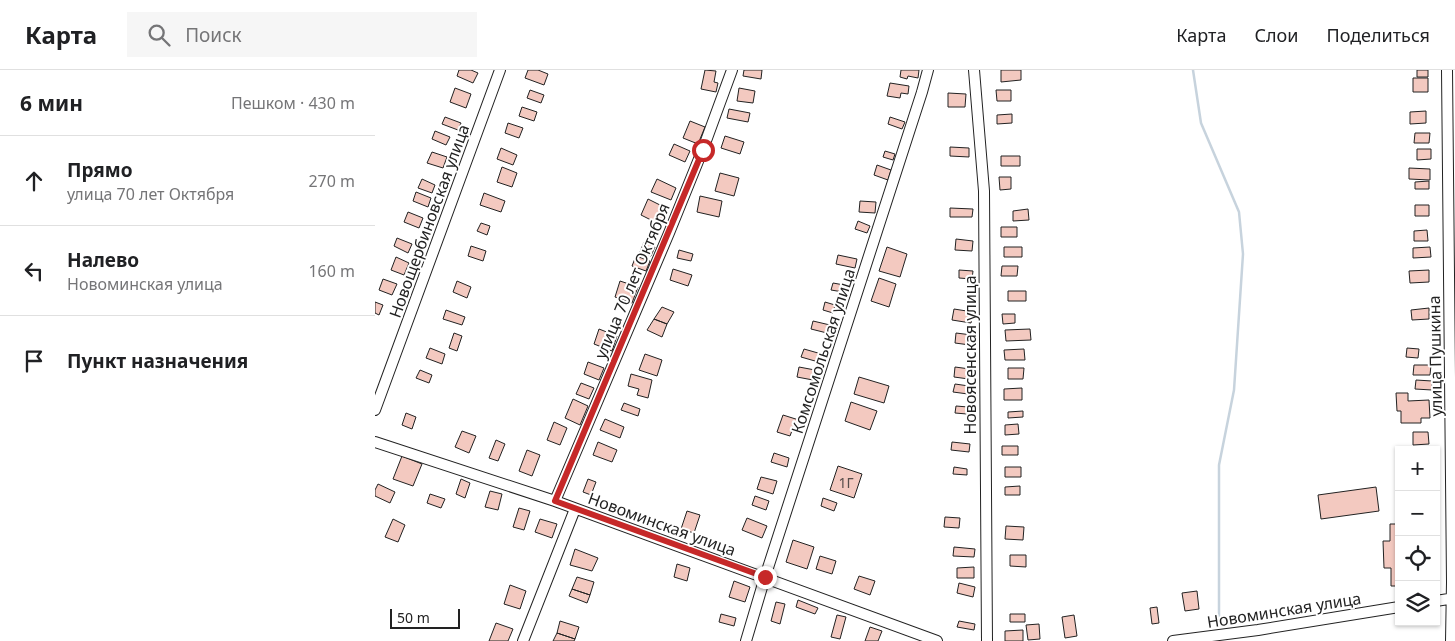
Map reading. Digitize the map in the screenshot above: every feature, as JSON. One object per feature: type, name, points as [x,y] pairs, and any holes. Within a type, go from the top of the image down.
[{"type":"street","name":"Новощербиновская улица","points":[[375,410],[500,70]]},
{"type":"street","name":"улица 70 лет Октября","points":[[555,501],[703,150],[731,70]]},
{"type":"street","name":"Комсомольская улица","points":[[746,641],[765,577],[923,92],[928,70]]},
{"type":"street","name":"Новоясенская улица","points":[[974,70],[984,191],[987,641]]},
{"type":"street","name":"улица Пушкина","points":[[1447,70],[1453,598],[1451,641]]},
{"type":"street","name":"Новоминская улица","points":[[375,442],[555,501],[937,641]]},
{"type":"street","points":[[523,641],[575,509]]},
{"type":"street","points":[[1440,600],[1453,598]]},
{"type":"street","name":"Новоминская улица","points":[[1173,641],[1258,630],[1395,608]]},
{"type":"building","points":[[459,70],[471,70],[478,73],[473,83],[457,76]]},
{"type":"building","points":[[528,70],[538,70],[548,74],[544,85],[525,78]]},
{"type":"building","points":[[705,70],[716,71],[714,82],[718,83],[716,92],[701,89]]},
{"type":"building","points":[[744,70],[762,70],[761,79],[743,76]]},
{"type":"building","points":[[901,70],[919,70],[918,78],[908,76],[907,79],[900,77]]},
{"type":"building","points":[[1001,70],[1021,70],[1021,80],[1001,82]]},
{"type":"building","points":[[1417,70],[1428,70],[1428,77],[1417,77]]},
{"type":"building","points":[[1413,78],[1428,78],[1428,92],[1413,92]]},
{"type":"building","points":[[890,83],[909,86],[908,94],[901,93],[900,98],[887,96]]},
{"type":"building","points":[[455,88],[471,94],[466,108],[450,102]]},
{"type":"building","points":[[739,88],[755,91],[753,103],[737,101]]},
{"type":"building","points":[[530,90],[544,95],[541,103],[527,98]]},
{"type":"building","points":[[996,90],[1011,90],[1011,101],[997,101]]},
{"type":"building","points":[[948,93],[966,94],[965,107],[948,107]]},
{"type":"building","points":[[522,107],[537,112],[534,121],[519,116]]},
{"type":"building","points":[[729,109],[750,113],[748,122],[727,118]]},
{"type":"building","points":[[1426,111],[1426,123],[1410,124],[1410,112]]},
{"type":"building","points":[[1012,114],[1012,123],[997,124],[997,115]]},
{"type":"building","points":[[445,117],[461,123],[458,130],[442,124]]},
{"type":"building","points":[[890,117],[905,122],[902,129],[888,124]]},
{"type":"building","points":[[690,121],[705,127],[698,144],[683,138]]},
{"type":"building","points":[[508,123],[523,128],[519,138],[505,133]]},
{"type":"building","points":[[435,131],[450,137],[446,145],[432,139]]},
{"type":"building","points":[[1415,133],[1430,133],[1429,143],[1414,143]]},
{"type":"building","points":[[725,136],[744,142],[740,154],[721,148]]},
{"type":"building","points":[[674,144],[690,151],[685,162],[669,155]]},
{"type":"building","points":[[950,147],[969,148],[969,157],[950,156]]},
{"type":"building","points":[[501,148],[517,155],[513,165],[497,159]]},
{"type":"building","points":[[1417,149],[1431,149],[1431,159],[1417,160]]},
{"type":"building","points":[[885,151],[895,154],[893,160],[883,157]]},
{"type":"building","points":[[432,152],[447,157],[443,168],[427,163]]},
{"type":"building","points":[[1001,156],[1020,156],[1020,166],[1001,166]]},
{"type":"building","points":[[877,165],[891,170],[888,180],[874,175]]},
{"type":"building","points":[[502,167],[517,173],[512,187],[497,182]]},
{"type":"building","points":[[1409,168],[1430,169],[1430,180],[1409,179]]},
{"type":"building","points":[[720,173],[739,178],[734,196],[715,191]]},
{"type":"building","points":[[999,177],[1011,177],[1011,189],[1000,190]]},
{"type":"building","points":[[422,179],[435,185],[432,193],[418,188]]},
{"type":"building","points":[[657,179],[676,188],[671,200],[651,192]]},
{"type":"building","points":[[1429,181],[1429,189],[1415,189],[1415,182]]},
{"type":"building","points":[[416,192],[431,198],[428,207],[413,201]]},
{"type":"building","points":[[484,193],[505,201],[501,212],[480,205]]},
{"type":"building","points":[[700,196],[722,201],[719,217],[697,212]]},
{"type":"building","points":[[648,199],[668,209],[661,225],[641,215]]},
{"type":"building","points":[[860,201],[876,202],[875,213],[859,212]]},
{"type":"building","points":[[1415,205],[1429,205],[1429,216],[1415,216]]},
{"type":"building","points":[[950,208],[973,209],[972,217],[950,217]]},
{"type":"building","points":[[1028,209],[1029,220],[1013,221],[1013,211]]},
{"type":"building","points":[[408,212],[423,218],[419,228],[404,222]]},
{"type":"building","points":[[858,221],[870,226],[867,233],[855,229]]},
{"type":"building","points":[[481,223],[490,226],[487,235],[477,231]]},
{"type":"building","points":[[1001,227],[1017,227],[1017,237],[1001,237]]},
{"type":"building","points":[[1427,230],[1428,241],[1414,241],[1414,231]]},
{"type":"building","points":[[397,238],[412,244],[408,253],[394,246]]},
{"type":"building","points":[[956,239],[973,241],[972,251],[955,250]]},
{"type":"building","points":[[644,242],[655,247],[651,256],[640,252]]},
{"type":"building","points":[[471,246],[486,251],[483,261],[468,256]]},
{"type":"building","points":[[887,247],[907,254],[900,277],[879,271]]},
{"type":"building","points":[[1004,247],[1022,247],[1022,257],[1004,257]]},
{"type":"building","points":[[1430,247],[1431,257],[1413,258],[1413,248]]},
{"type":"building","points":[[679,250],[693,254],[691,261],[677,258]]},
{"type":"building","points":[[838,255],[857,259],[855,268],[836,264]]},
{"type":"building","points":[[636,256],[650,261],[646,271],[632,266]]},
{"type":"building","points":[[396,257],[409,263],[404,275],[391,270]]},
{"type":"building","points":[[1002,266],[1018,266],[1017,276],[1001,276]]},
{"type":"building","points":[[673,269],[692,275],[688,286],[670,280]]},
{"type":"building","points":[[959,270],[973,271],[972,279],[959,278]]},
{"type":"building","points":[[1429,270],[1429,282],[1410,283],[1409,271]]},
{"type":"building","points":[[879,278],[896,284],[889,307],[871,301]]},
{"type":"building","points":[[383,279],[397,284],[392,295],[379,290]]},
{"type":"building","points":[[457,281],[471,287],[467,298],[453,292]]},
{"type":"building","points":[[620,281],[638,287],[632,303],[615,297]]},
{"type":"building","points":[[833,283],[844,285],[843,292],[831,290]]},
{"type":"building","points":[[1008,291],[1026,291],[1026,301],[1008,301]]},
{"type":"building","points":[[375,302],[383,305],[379,315],[375,313]]},
{"type":"building","points":[[825,302],[835,305],[833,313],[823,310]]},
{"type":"building","points":[[662,307],[674,312],[667,324],[654,319]]},
{"type":"building","points":[[1429,308],[1429,319],[1412,320],[1411,310]]},
{"type":"building","points":[[954,309],[973,312],[971,323],[952,320]]},
{"type":"building","points":[[446,310],[465,317],[462,325],[443,319]]},
{"type":"building","points":[[1002,314],[1015,314],[1015,323],[1003,324]]},
{"type":"building","points":[[654,319],[667,324],[662,337],[647,330]]},
{"type":"building","points":[[813,321],[830,325],[827,333],[811,329]]},
{"type":"building","points":[[599,329],[617,336],[612,351],[594,344]]},
{"type":"building","points":[[1030,329],[1031,340],[1006,341],[1005,330]]},
{"type":"building","points":[[454,333],[462,336],[457,351],[449,348]]},
{"type":"building","points":[[956,333],[972,335],[970,345],[955,343]]},
{"type":"building","points":[[430,348],[445,354],[442,364],[426,358]]},
{"type":"building","points":[[1407,348],[1419,349],[1418,358],[1406,357]]},
{"type":"building","points":[[804,349],[825,355],[822,363],[801,357]]},
{"type":"building","points":[[1024,349],[1025,360],[1005,360],[1004,350]]},
{"type":"building","points":[[645,354],[662,360],[657,376],[639,370]]},
{"type":"building","points":[[588,362],[604,368],[599,380],[584,374]]},
{"type":"building","points":[[1414,365],[1431,365],[1430,375],[1413,375]]},
{"type":"building","points":[[799,367],[815,370],[813,380],[797,377]]},
{"type":"building","points":[[955,367],[970,369],[969,379],[954,377]]},
{"type":"building","points":[[1008,368],[1024,368],[1023,379],[1008,379]]},
{"type":"building","points":[[420,370],[432,375],[429,383],[416,378]]},
{"type":"building","points":[[631,374],[652,380],[648,398],[637,395],[639,389],[628,386]]},
{"type":"building","points":[[859,377],[889,386],[884,403],[854,394]]},
{"type":"building","points":[[1416,380],[1432,381],[1432,390],[1415,389]]},
{"type":"building","points":[[581,383],[594,388],[589,399],[576,394]]},
{"type":"building","points":[[955,384],[969,386],[968,394],[953,392]]},
{"type":"building","points":[[1022,388],[1022,400],[1004,400],[1004,389]]},
{"type":"building","points":[[1396,393],[1408,393],[1408,401],[1429,400],[1430,418],[1421,418],[1421,423],[1401,423],[1401,411],[1397,411]]},
{"type":"building","points":[[573,399],[588,406],[580,425],[565,418]]},
{"type":"building","points":[[851,402],[877,411],[870,430],[845,421]]},
{"type":"building","points":[[624,403],[640,409],[638,416],[621,410]]},
{"type":"building","points":[[956,406],[968,407],[967,414],[955,413]]},
{"type":"building","points":[[1023,411],[1023,417],[1008,418],[1008,412]]},
{"type":"building","points":[[406,413],[416,417],[412,429],[402,425]]},
{"type":"building","points":[[783,415],[802,421],[799,430],[793,428],[790,436],[777,432]]},
{"type":"building","points":[[605,419],[624,427],[620,438],[600,430]]},
{"type":"building","points":[[554,422],[567,428],[560,445],[547,440]]},
{"type":"building","points":[[1018,424],[1019,434],[1005,435],[1005,425]]},
{"type":"building","points":[[462,431],[476,436],[469,453],[455,447]]},
{"type":"building","points":[[1413,432],[1428,432],[1429,444],[1413,445]]},
{"type":"building","points":[[496,440],[505,444],[498,461],[489,458]]},
{"type":"building","points":[[598,442],[617,450],[612,462],[593,455]]},
{"type":"building","points":[[952,442],[970,444],[969,452],[951,450]]},
{"type":"building","points":[[1002,446],[1018,446],[1018,455],[1002,455]]},
{"type":"building","points":[[527,450],[540,455],[532,476],[519,471]]},
{"type":"building","points":[[774,453],[789,458],[787,467],[771,462]]},
{"type":"building","points":[[402,456],[422,464],[413,486],[393,479]]},
{"type":"building","points":[[838,466],[862,474],[854,498],[830,490]]},
{"type":"building","points":[[954,467],[967,469],[967,475],[953,474]]},
{"type":"building","points":[[1005,467],[1021,467],[1021,477],[1005,477]]},
{"type":"building","points":[[761,477],[777,481],[773,494],[757,489]]},
{"type":"building","points":[[461,479],[470,483],[465,498],[456,494]]},
{"type":"building","points":[[588,479],[596,482],[591,495],[583,492]]},
{"type":"building","points":[[378,484],[395,492],[390,503],[375,496]]},
{"type":"building","points":[[1020,486],[1020,495],[1005,495],[1005,487]]},
{"type":"building","points":[[1376,487],[1379,511],[1321,519],[1318,495]]},
{"type":"building","points":[[490,491],[502,494],[498,510],[485,507]]},
{"type":"building","points":[[430,494],[445,499],[441,508],[427,503]]},
{"type":"building","points":[[755,496],[769,501],[766,510],[752,505]]},
{"type":"building","points":[[823,498],[837,503],[834,511],[821,506]]},
{"type":"building","points":[[519,508],[530,511],[524,530],[513,527]]},
{"type":"building","points":[[687,511],[700,515],[694,533],[681,529]]},
{"type":"building","points":[[945,517],[960,518],[959,528],[944,527]]},
{"type":"building","points":[[747,518],[767,526],[762,538],[742,530]]},
{"type":"building","points":[[393,519],[405,525],[398,542],[385,537]]},
{"type":"building","points":[[540,519],[557,524],[552,538],[535,532]]},
{"type":"building","points":[[1390,524],[1395,524],[1395,586],[1391,586],[1391,568],[1384,568],[1383,541],[1390,541]]},
{"type":"building","points":[[1006,526],[1024,527],[1023,540],[1005,539]]},
{"type":"building","points":[[793,540],[814,547],[807,569],[786,562]]},
{"type":"building","points":[[954,547],[975,549],[974,557],[953,556]]},
{"type":"building","points":[[575,549],[598,558],[592,571],[570,565]]},
{"type":"building","points":[[1010,555],[1026,555],[1026,567],[1010,566]]},
{"type":"building","points":[[820,556],[836,561],[832,574],[816,569]]},
{"type":"building","points":[[677,564],[690,568],[687,581],[674,577]]},
{"type":"building","points":[[974,567],[974,578],[957,578],[957,568]]},
{"type":"building","points":[[859,576],[875,581],[870,595],[854,589]]},
{"type":"building","points":[[577,577],[594,582],[590,595],[572,589]]},
{"type":"building","points":[[734,581],[750,587],[745,602],[729,597]]},
{"type":"building","points":[[959,583],[975,587],[973,597],[957,593]]},
{"type":"building","points":[[510,585],[526,591],[520,609],[504,604]]},
{"type":"building","points":[[572,589],[590,595],[587,603],[569,596]]},
{"type":"building","points":[[1197,591],[1199,609],[1185,611],[1182,593]]},
{"type":"building","points":[[798,600],[818,608],[815,614],[796,607]]},
{"type":"building","points":[[776,602],[785,604],[780,624],[771,621]]},
{"type":"building","points":[[1157,607],[1159,623],[1152,624],[1150,608]]},
{"type":"building","points":[[721,614],[736,618],[734,626],[719,622]]},
{"type":"building","points":[[1010,614],[1025,614],[1025,622],[1010,622]]},
{"type":"building","points":[[837,615],[846,617],[840,639],[831,637]]},
{"type":"building","points":[[1074,615],[1077,636],[1065,638],[1062,617]]},
{"type":"building","points":[[560,621],[579,627],[575,639],[557,633]]},
{"type":"building","points":[[959,621],[975,624],[974,630],[957,627]]},
{"type":"building","points":[[496,623],[513,629],[508,641],[489,641]]},
{"type":"building","points":[[1039,624],[1040,639],[1028,640],[1026,625]]},
{"type":"building","points":[[870,627],[882,631],[878,641],[865,641]]},
{"type":"building","points":[[1023,630],[1023,641],[1005,641],[1005,631]]},
{"type":"building","points":[[557,633],[575,639],[574,641],[553,641]]},
{"type":"waterway","points":[[1193,70],[1201,123],[1239,212],[1243,254],[1234,390],[1219,465],[1219,625]]},
{"type":"route","points":[[703,150],[555,501],[765,577]]}]
